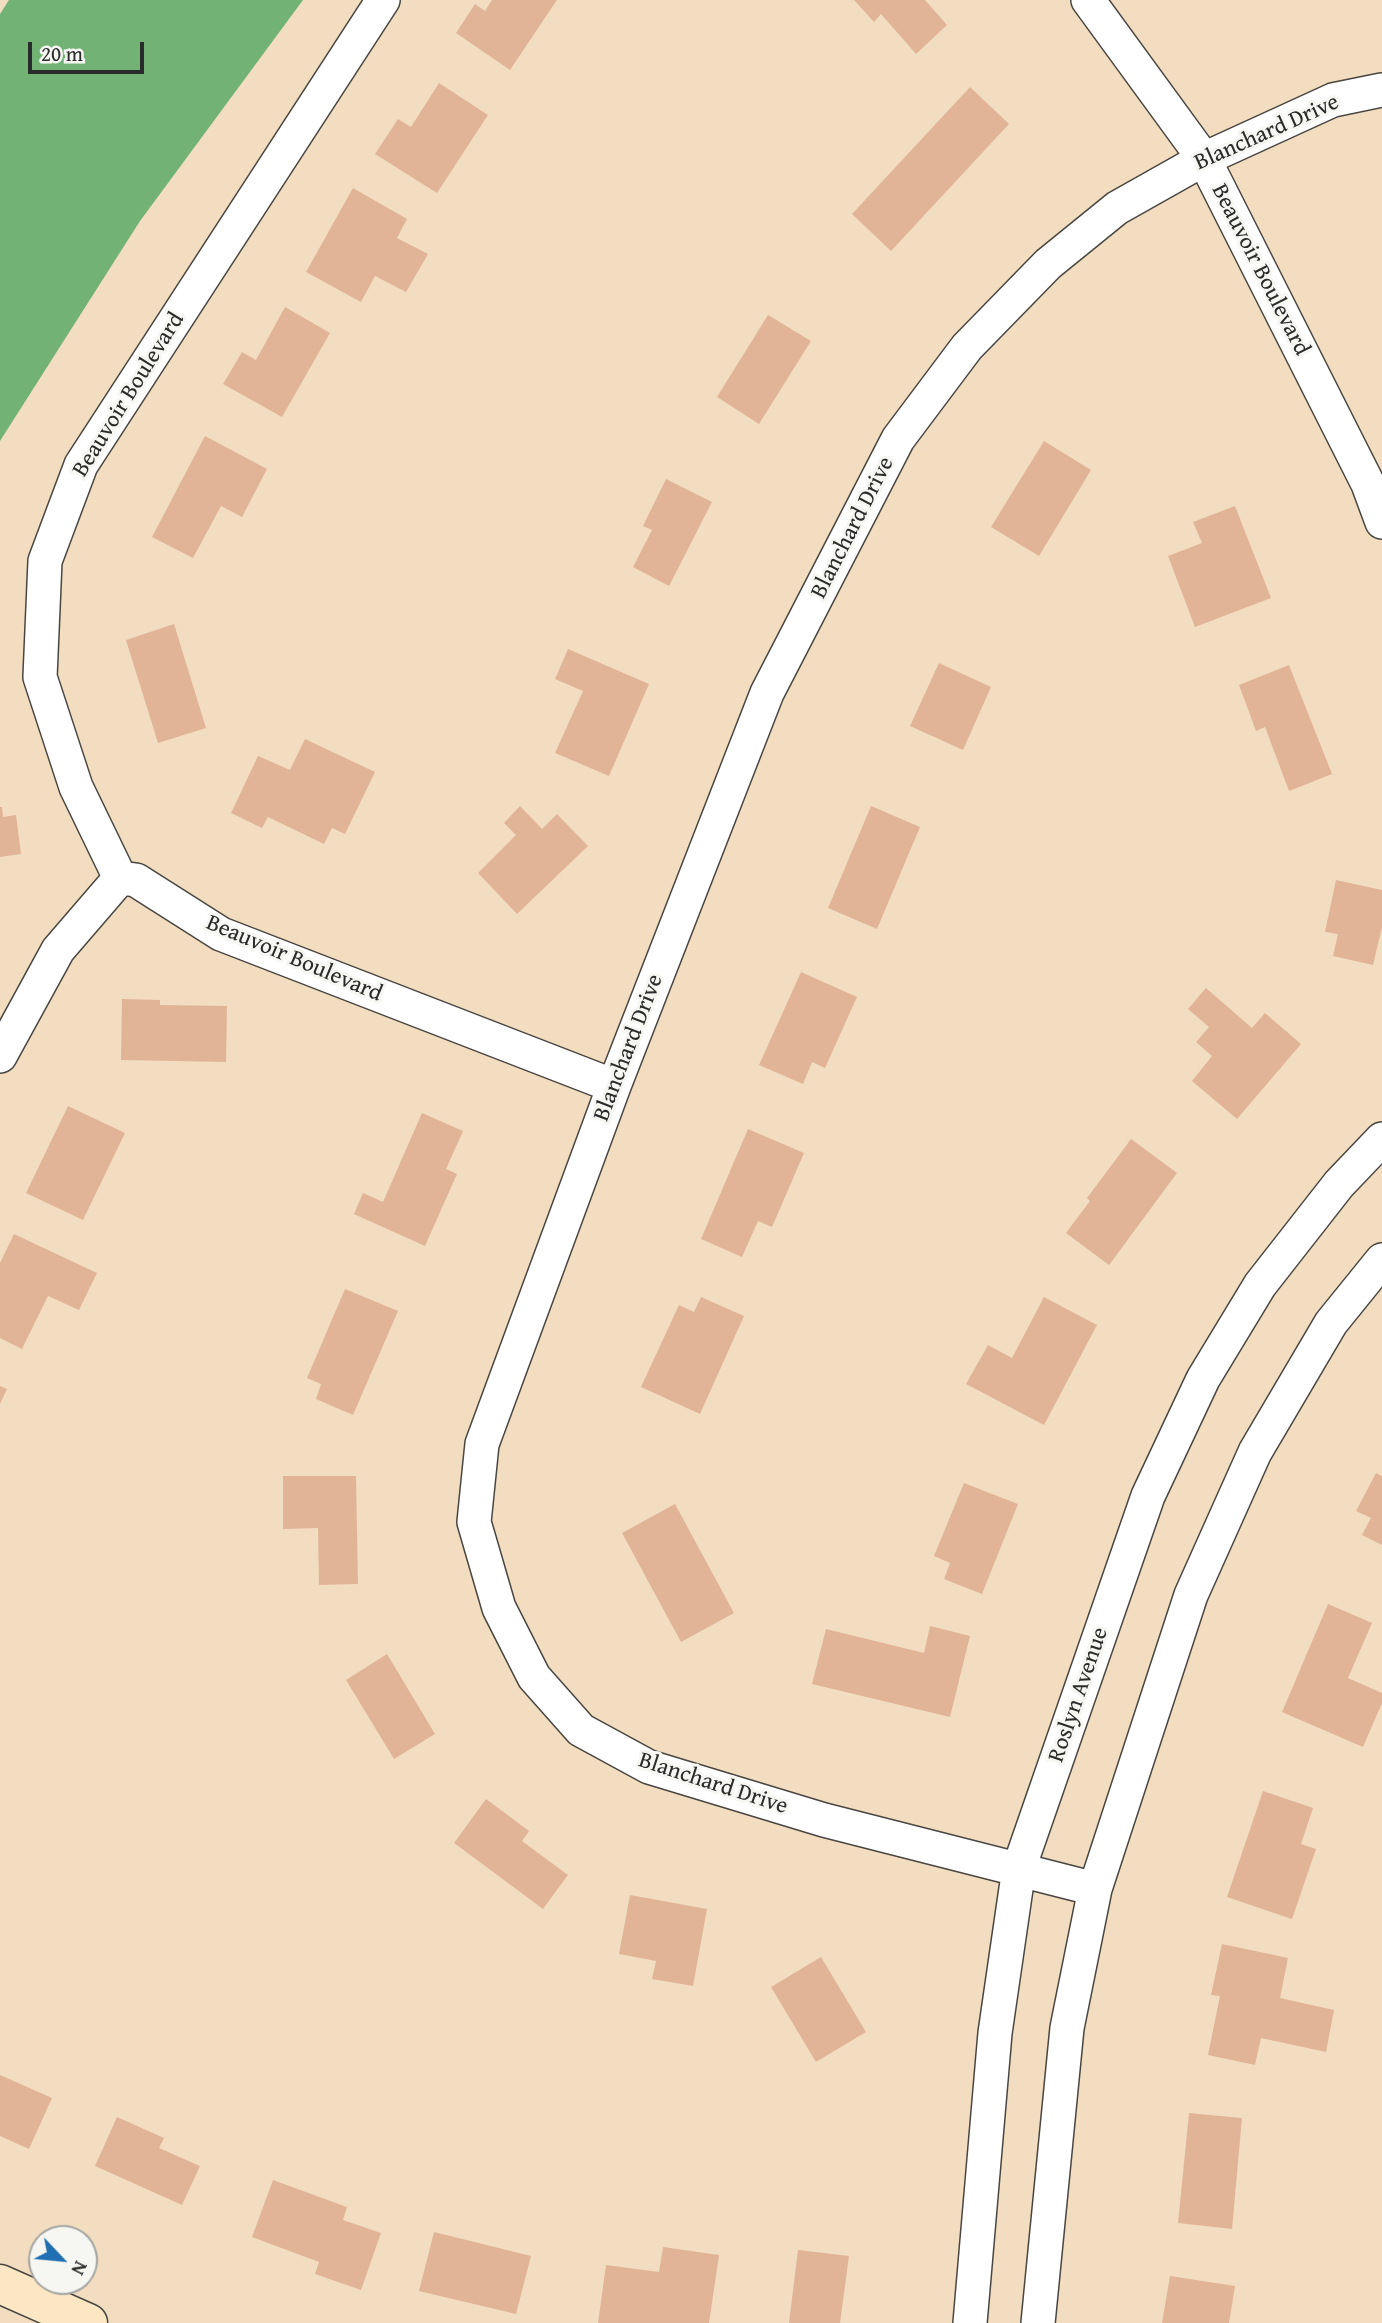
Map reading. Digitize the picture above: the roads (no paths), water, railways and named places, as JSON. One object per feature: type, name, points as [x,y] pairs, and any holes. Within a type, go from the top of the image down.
[{"type":"main road","points":[[0,2284],[88,2323]]},
{"type":"street","name":"Beauvoir Boulevard","points":[[383,0],[81,465],[45,561],[40,677],[76,787],[120,878],[136,880],[221,934],[614,1086]]},
{"type":"street","name":"Beauvoir Boulevard","points":[[1088,0],[1204,159],[1368,484],[1382,522]]},
{"type":"street","name":"Blanchard Drive","points":[[1095,1889],[824,1820],[649,1767],[581,1730],[534,1677],[499,1608],[474,1522],[482,1444],[614,1086],[767,693],[898,439],[967,347],[1048,264],[1117,208],[1204,159],[1333,100],[1382,90]]},
{"type":"street","points":[[0,1056],[58,950],[120,878]]},
{"type":"street","name":"Roslyn Avenue","points":[[970,2323],[995,2033],[1019,1868],[1148,1496],[1203,1379],[1260,1285],[1339,1184],[1382,1139]]},
{"type":"street","points":[[1038,2323],[1067,2028],[1095,1889],[1191,1595],[1255,1452],[1331,1323],[1382,1261]]}]
